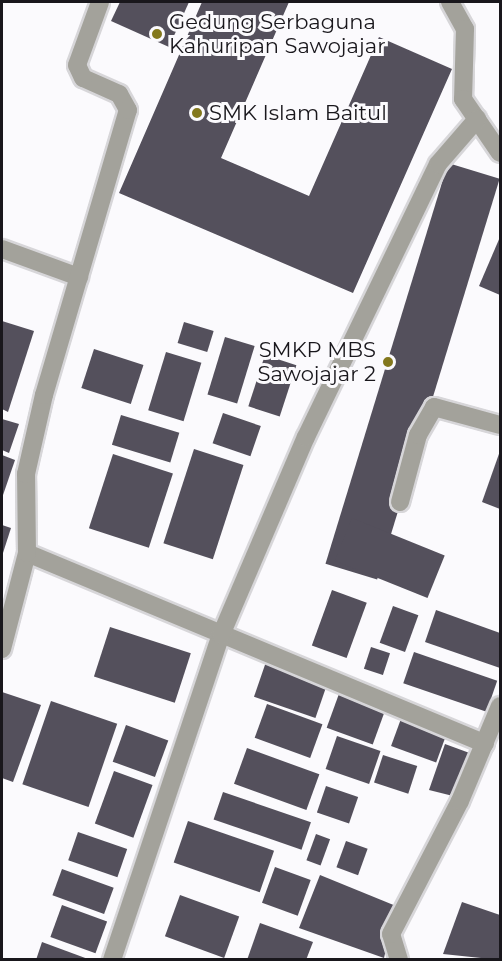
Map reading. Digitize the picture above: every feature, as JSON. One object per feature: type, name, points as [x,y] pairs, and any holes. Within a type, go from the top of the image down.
[{"type":"street","points":[[2,649],[27,554],[26,474],[79,278],[128,110],[119,94],[83,78],[77,65],[100,2]]},
{"type":"street","points":[[450,2],[465,29],[463,99],[501,153]]},
{"type":"street","points":[[112,960],[221,635],[306,436],[438,164],[477,119]]},
{"type":"street","points":[[2,249],[79,278]]},
{"type":"street","points":[[400,502],[418,435],[434,407],[501,425]]},
{"type":"street","points":[[27,554],[485,744]]},
{"type":"street","points":[[399,960],[391,934],[485,744],[501,706]]},
{"type":"building","name":"Gedung Serbaguna Kahuripan Sawojajar","points":[[120,2],[189,2],[169,47],[111,21]]},
{"type":"building","name":"SMK Islam Baitul","points":[[202,2],[289,2],[221,158],[309,196],[379,37],[452,69],[353,293],[119,193]]},
{"type":"building","points":[[448,163],[500,179],[377,579],[325,564]]},
{"type":"building","points":[[500,237],[500,295],[479,286]]},
{"type":"building","points":[[2,321],[34,331],[8,412],[2,409]]},
{"type":"building","points":[[184,322],[214,331],[207,352],[178,343]]},
{"type":"building","points":[[225,337],[255,346],[237,403],[207,394]]},
{"type":"building","points":[[94,349],[143,365],[131,404],[81,388]]},
{"type":"building","points":[[166,352],[201,363],[184,421],[148,410]]},
{"type":"building","points":[[265,355],[296,365],[280,417],[248,406]]},
{"type":"building","points":[[223,413],[261,426],[250,456],[213,443]]},
{"type":"building","points":[[121,415],[179,433],[170,462],[112,445]]},
{"type":"building","points":[[2,419],[19,424],[9,453],[2,450]]},
{"type":"building","points":[[194,449],[243,465],[213,559],[163,543]]},
{"type":"building","points":[[500,451],[500,509],[482,502]]},
{"type":"building","points":[[113,454],[173,473],[149,548],[89,528]]},
{"type":"building","points":[[2,455],[15,460],[2,498]]},
{"type":"building","points":[[352,518],[445,555],[427,598],[335,561]]},
{"type":"building","points":[[2,525],[11,528],[2,556]]},
{"type":"building","points":[[332,590],[367,603],[347,658],[312,645]]},
{"type":"building","points":[[393,606],[418,615],[405,652],[380,643]]},
{"type":"building","points":[[436,610],[500,633],[500,668],[425,642]]},
{"type":"building","points":[[110,627],[191,653],[175,703],[94,676]]},
{"type":"building","points":[[371,647],[390,653],[383,675],[364,669]]},
{"type":"building","points":[[414,652],[497,681],[486,712],[403,683]]},
{"type":"building","points":[[267,659],[328,680],[315,718],[254,697]]},
{"type":"building","points":[[340,691],[386,708],[373,744],[327,728]]},
{"type":"building","points":[[2,692],[41,705],[13,782],[2,778]]},
{"type":"building","points":[[51,701],[117,724],[89,807],[22,784]]},
{"type":"building","points":[[267,704],[322,724],[310,758],[255,738]]},
{"type":"building","points":[[402,716],[447,732],[436,762],[391,746]]},
{"type":"building","points":[[126,725],[168,740],[155,777],[113,762]]},
{"type":"building","points":[[337,736],[380,751],[369,784],[326,769]]},
{"type":"building","points":[[445,744],[475,755],[457,797],[429,790]]},
{"type":"building","points":[[247,748],[319,774],[306,810],[234,784]]},
{"type":"building","points":[[383,755],[417,766],[408,794],[374,783]]},
{"type":"building","points":[[114,771],[153,785],[133,838],[95,824]]},
{"type":"building","points":[[326,786],[358,797],[349,824],[317,812]]},
{"type":"building","points":[[223,792],[311,822],[301,850],[214,819]]},
{"type":"building","points":[[188,821],[274,851],[260,892],[174,863]]},
{"type":"building","points":[[78,832],[127,849],[117,877],[68,860]]},
{"type":"building","points":[[316,834],[330,839],[321,865],[306,860]]},
{"type":"building","points":[[346,841],[368,849],[358,875],[336,867]]},
{"type":"building","points":[[275,867],[311,880],[298,916],[262,903]]},
{"type":"building","points":[[62,869],[114,888],[104,914],[52,895]]},
{"type":"building","points":[[320,875],[396,906],[384,958],[299,928]]},
{"type":"building","points":[[180,895],[239,917],[224,958],[165,936]]},
{"type":"building","points":[[462,902],[500,915],[500,960],[443,954]]},
{"type":"building","points":[[62,905],[107,921],[95,953],[50,937]]},
{"type":"building","points":[[260,923],[313,942],[306,960],[247,960]]},
{"type":"building","points":[[42,942],[88,959],[88,960],[36,960]]},
{"type":"place","name":"Gedung Serbaguna Kahuripan Sawojajar","points":[[157,34]]},
{"type":"place","name":"SMK Islam Baitul","points":[[197,113]]},
{"type":"place","name":"SMKP MBS Sawojajar 2","points":[[388,362]]}]
